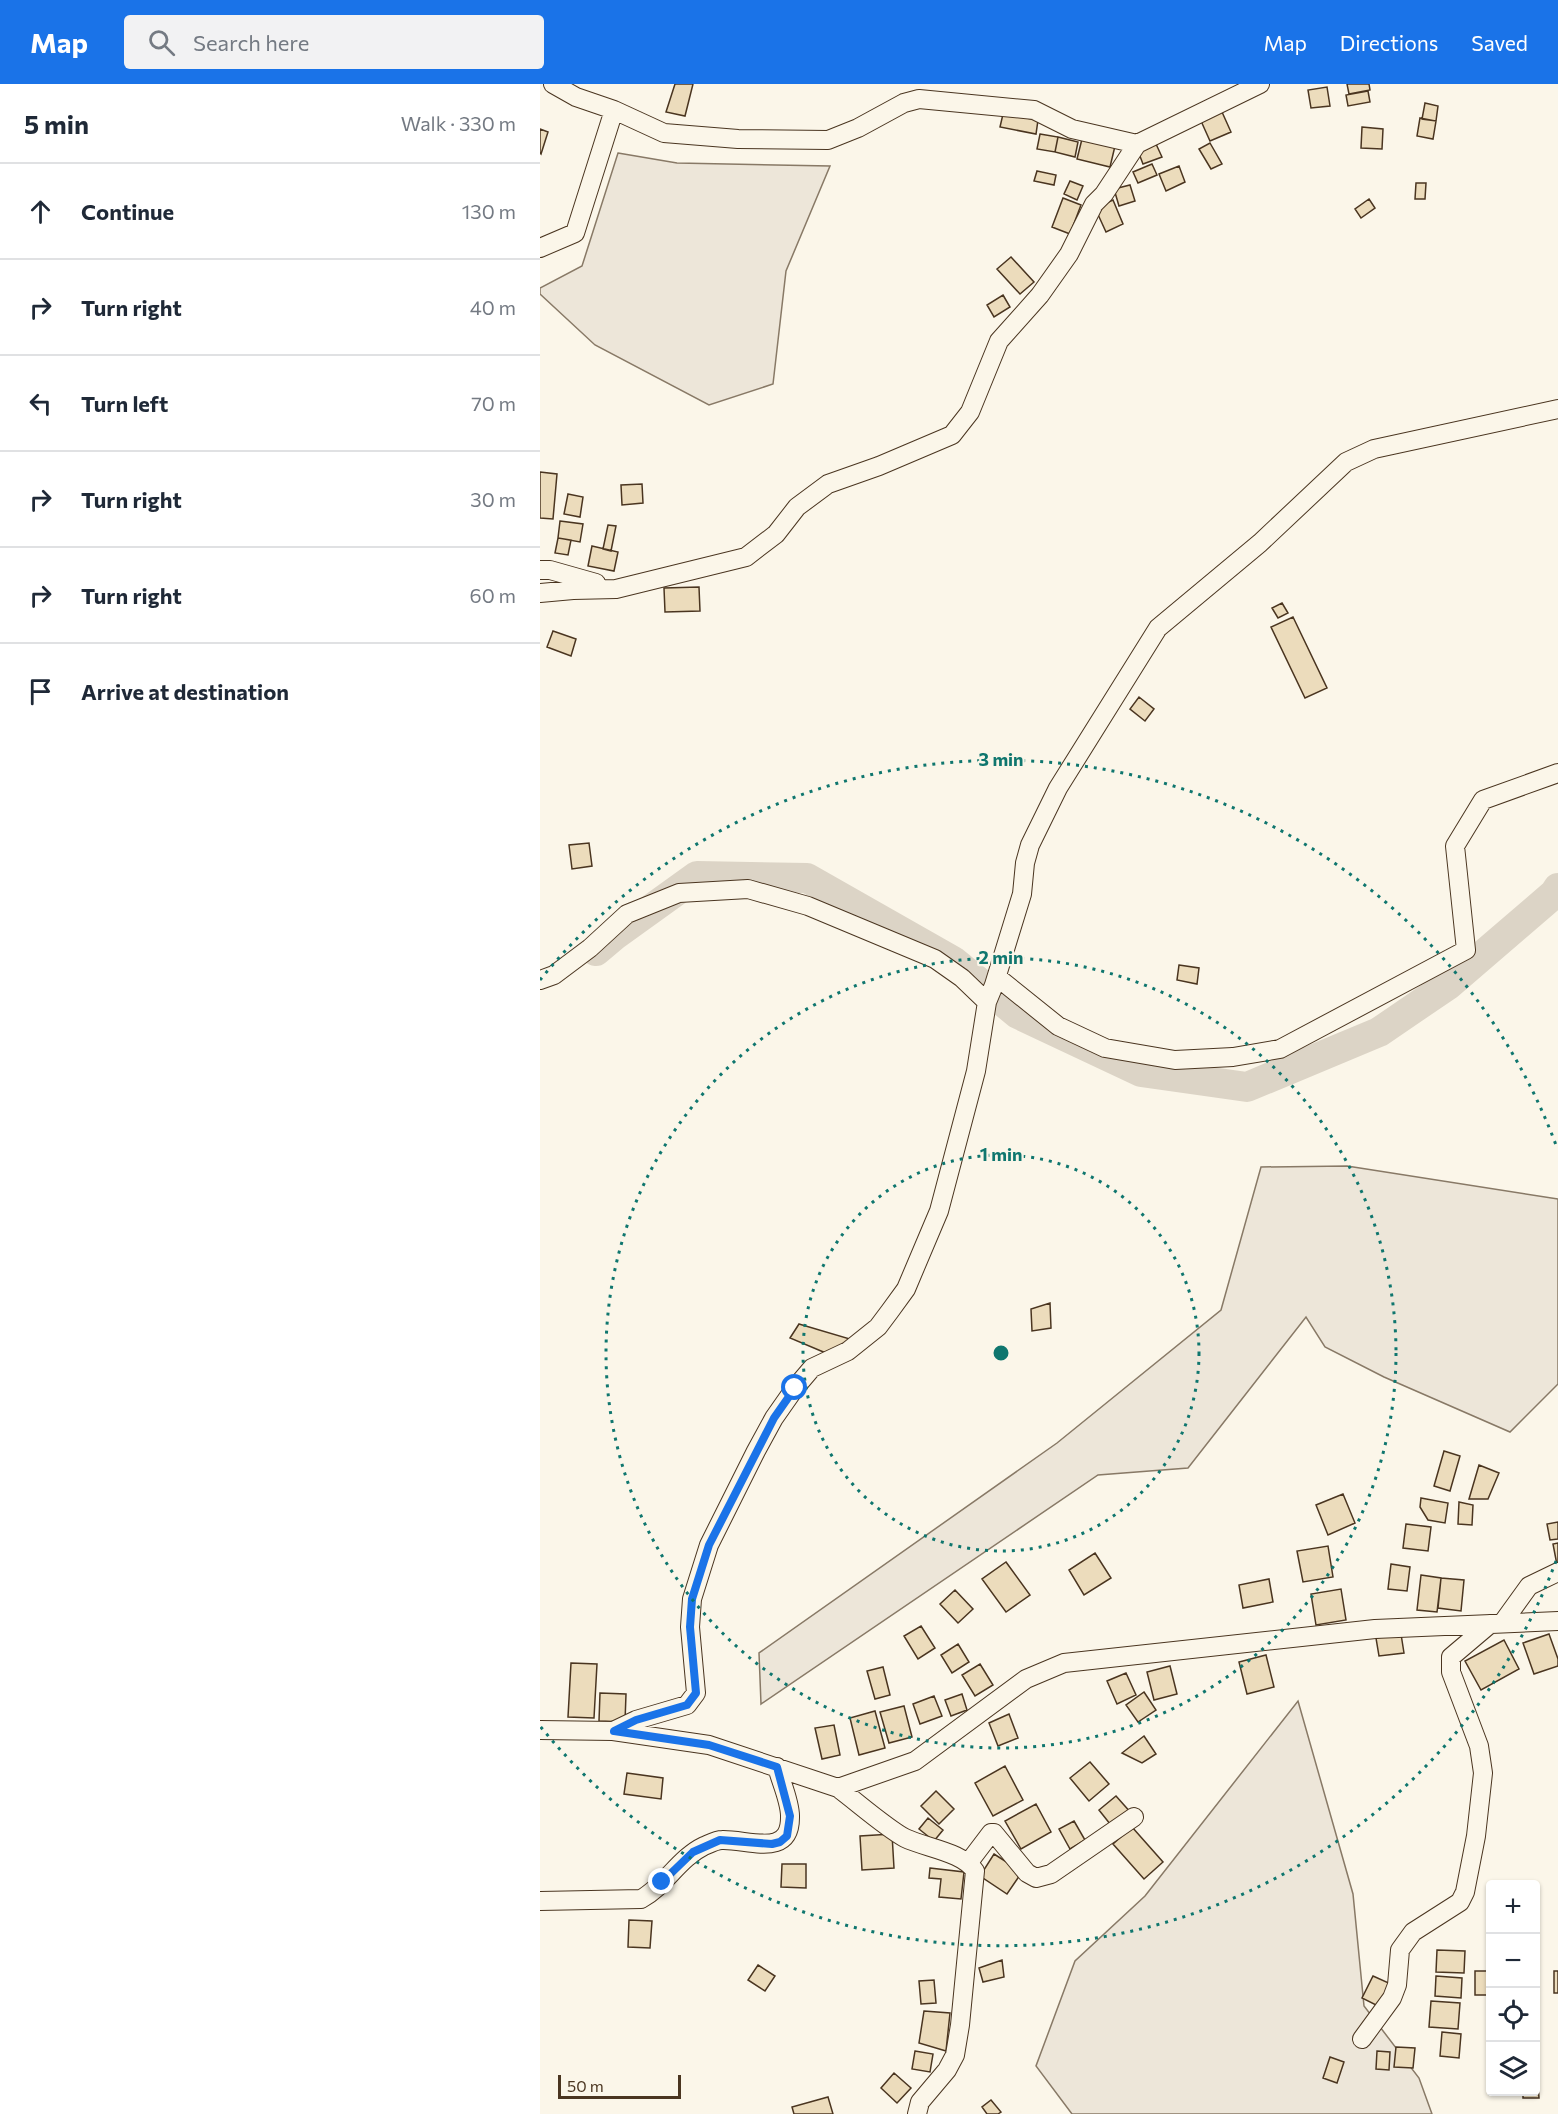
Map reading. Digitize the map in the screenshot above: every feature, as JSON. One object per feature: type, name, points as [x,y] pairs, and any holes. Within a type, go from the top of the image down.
[{"type":"street","points":[[554,84],[578,90],[664,133],[738,139],[828,140],[858,128],[904,103],[919,99],[1034,110],[1072,129],[1137,144]]},
{"type":"street","points":[[540,593],[616,589],[746,557],[776,534],[797,507],[828,484],[879,466],[952,435],[970,412],[999,341],[1040,295],[1069,254],[1094,204],[1104,194],[1137,144],[1260,84]]},
{"type":"street","points":[[540,248],[575,233],[614,110]]},
{"type":"street","points":[[614,1731],[636,1720],[687,1705],[696,1693],[690,1627],[692,1599],[709,1545],[756,1451],[774,1418],[812,1368],[848,1352],[865,1339],[878,1327],[906,1289],[939,1211],[976,1071],[992,990],[1022,894],[1025,863],[1030,845],[1058,788],[1158,628],[1260,543],[1346,462],[1374,449],[1558,409]]},
{"type":"street","points":[[540,570],[550,570],[616,589]]},
{"type":"street","points":[[540,980],[555,975],[590,948],[627,914],[679,893],[748,889],[808,906],[935,959],[962,978],[992,990],[1058,1026],[1105,1048],[1175,1060],[1233,1057],[1280,1049],[1466,950],[1455,846],[1483,800],[1558,773]]},
{"type":"street","points":[[1362,2039],[1392,1998],[1397,1985],[1400,1950],[1413,1932],[1460,1902],[1466,1892],[1476,1836],[1483,1773],[1479,1746],[1451,1672],[1451,1657],[1496,1623],[1528,1586],[1558,1572]]},
{"type":"street","points":[[838,1788],[915,1761],[1026,1679],[1064,1663],[1375,1629],[1558,1621]]},
{"type":"street","points":[[540,1730],[614,1731],[709,1745],[838,1788],[904,1837],[969,1862],[975,1871],[974,1885],[955,2055],[947,2070],[920,2102],[917,2114]]},
{"type":"street","points":[[540,1901],[641,1899],[653,1893],[693,1852],[704,1846],[720,1840],[772,1844],[780,1842],[787,1836],[790,1816],[777,1767]]},
{"type":"street","points":[[969,1862],[991,1833],[994,1833],[1027,1873],[1036,1878],[1059,1869],[1134,1817]]},
{"type":"shaded area","points":[[618,153],[677,163],[830,166],[786,271],[773,384],[709,405],[595,345],[540,294],[540,288],[582,266]]},
{"type":"shaded area","points":[[1347,1166],[1558,1199],[1558,1384],[1510,1432],[1384,1377],[1325,1347],[1306,1317],[1188,1468],[1098,1475],[761,1704],[759,1653],[1057,1443],[1221,1310],[1261,1167]]},
{"type":"shaded area","points":[[1298,1701],[1353,1894],[1364,2006],[1419,2078],[1432,2114],[1072,2114],[1036,2066],[1075,1961],[1145,1896]]},
{"type":"building","points":[[675,84],[693,84],[685,116],[666,112]]},
{"type":"building","points":[[1347,84],[1369,84],[1370,90],[1349,94]]},
{"type":"building","points":[[1327,87],[1330,106],[1311,108],[1308,90]]},
{"type":"building","points":[[1368,91],[1370,102],[1348,106],[1346,95]]},
{"type":"building","points":[[1425,103],[1438,106],[1436,121],[1422,119]]},
{"type":"building","points":[[1222,112],[1231,132],[1210,141],[1201,121]]},
{"type":"building","points":[[1003,114],[1038,120],[1036,134],[1000,127]]},
{"type":"building","points":[[1420,118],[1436,121],[1433,139],[1417,136]]},
{"type":"building","points":[[1362,127],[1383,129],[1382,149],[1361,148]]},
{"type":"building","points":[[540,129],[548,132],[541,154],[540,153]]},
{"type":"building","points":[[1040,134],[1058,137],[1055,152],[1037,149]]},
{"type":"building","points":[[1058,137],[1078,142],[1075,157],[1055,152]]},
{"type":"building","points":[[1082,139],[1115,146],[1110,167],[1077,159]]},
{"type":"building","points":[[1210,143],[1222,164],[1211,169],[1199,149]]},
{"type":"building","points":[[1156,144],[1162,157],[1143,164],[1138,151]]},
{"type":"building","points":[[1152,164],[1157,175],[1138,183],[1133,172]]},
{"type":"building","points":[[1179,166],[1185,182],[1166,191],[1159,174]]},
{"type":"building","points":[[1037,171],[1056,175],[1054,185],[1034,181]]},
{"type":"building","points":[[1070,181],[1083,186],[1077,200],[1064,194]]},
{"type":"building","points":[[1416,183],[1426,183],[1425,199],[1415,199]]},
{"type":"building","points":[[1130,185],[1135,201],[1119,206],[1114,189]]},
{"type":"building","points":[[1063,198],[1081,205],[1070,234],[1052,227]]},
{"type":"building","points":[[1369,199],[1375,208],[1361,218],[1355,209]]},
{"type":"building","points":[[1113,200],[1123,224],[1106,232],[1095,208]]},
{"type":"building","points":[[1011,257],[1034,282],[1020,294],[997,269]]},
{"type":"building","points":[[1003,295],[1010,307],[994,317],[987,305]]},
{"type":"building","points":[[540,472],[557,474],[553,519],[540,518]]},
{"type":"building","points":[[642,484],[643,503],[622,505],[621,485]]},
{"type":"building","points":[[568,494],[583,497],[580,517],[564,514]]},
{"type":"building","points":[[560,521],[583,524],[580,542],[558,538]]},
{"type":"building","points":[[608,525],[616,526],[611,551],[603,549]]},
{"type":"building","points":[[558,538],[571,540],[568,555],[555,553]]},
{"type":"building","points":[[592,546],[618,552],[614,571],[588,566]]},
{"type":"building","points":[[699,587],[700,611],[665,612],[664,588]]},
{"type":"building","points":[[1282,603],[1288,613],[1278,618],[1272,608]]},
{"type":"building","points":[[1293,617],[1327,688],[1305,698],[1271,627]]},
{"type":"building","points":[[553,631],[576,639],[571,656],[547,647]]},
{"type":"building","points":[[1139,697],[1154,709],[1145,721],[1130,709]]},
{"type":"building","points":[[589,843],[592,866],[572,869],[569,845]]},
{"type":"building","points":[[1179,965],[1199,968],[1197,984],[1177,980]]},
{"type":"building","points":[[1050,1303],[1051,1328],[1032,1331],[1031,1309]]},
{"type":"building","points":[[799,1324],[850,1339],[833,1356],[790,1338]]},
{"type":"building","points":[[1444,1451],[1460,1456],[1450,1491],[1434,1486]]},
{"type":"building","points":[[1479,1465],[1499,1473],[1488,1499],[1469,1499]]},
{"type":"building","points":[[1343,1494],[1355,1523],[1328,1535],[1316,1505]]},
{"type":"building","points":[[1421,1498],[1448,1503],[1445,1523],[1428,1520],[1420,1507]]},
{"type":"building","points":[[1459,1502],[1473,1505],[1472,1525],[1458,1524]]},
{"type":"building","points":[[1558,1522],[1558,1539],[1550,1540],[1547,1524]]},
{"type":"building","points":[[1406,1524],[1431,1527],[1428,1551],[1403,1548]]},
{"type":"building","points":[[1558,1543],[1558,1565],[1557,1565],[1553,1544]]},
{"type":"building","points":[[1328,1546],[1333,1577],[1303,1582],[1297,1551]]},
{"type":"building","points":[[1095,1553],[1111,1578],[1084,1595],[1069,1570]]},
{"type":"building","points":[[1006,1562],[1030,1595],[1006,1612],[982,1579]]},
{"type":"building","points":[[1391,1564],[1410,1567],[1407,1591],[1388,1589]]},
{"type":"building","points":[[1421,1575],[1441,1578],[1437,1612],[1417,1610]]},
{"type":"building","points":[[1441,1578],[1464,1580],[1461,1611],[1438,1608]]},
{"type":"building","points":[[1269,1579],[1273,1602],[1243,1608],[1239,1585]]},
{"type":"building","points":[[1341,1589],[1346,1620],[1316,1625],[1311,1594]]},
{"type":"building","points":[[955,1590],[973,1609],[958,1623],[940,1604]]},
{"type":"building","points":[[921,1626],[935,1648],[918,1659],[904,1636]]},
{"type":"building","points":[[1401,1634],[1404,1653],[1379,1656],[1376,1638]]},
{"type":"building","points":[[1549,1634],[1558,1659],[1558,1666],[1534,1674],[1523,1643]]},
{"type":"building","points":[[1504,1640],[1519,1669],[1481,1690],[1465,1661]]},
{"type":"building","points":[[958,1644],[969,1662],[952,1673],[941,1655]]},
{"type":"building","points":[[1266,1655],[1274,1687],[1247,1694],[1239,1662]]},
{"type":"building","points":[[571,1663],[597,1664],[594,1718],[568,1717]]},
{"type":"building","points":[[980,1664],[993,1685],[975,1696],[962,1675]]},
{"type":"building","points":[[1170,1666],[1177,1694],[1154,1700],[1147,1672]]},
{"type":"building","points":[[883,1667],[890,1695],[875,1699],[867,1671]]},
{"type":"building","points":[[1126,1673],[1136,1695],[1117,1704],[1107,1681]]},
{"type":"building","points":[[1144,1692],[1156,1710],[1138,1722],[1126,1705]]},
{"type":"building","points":[[600,1693],[626,1694],[625,1722],[599,1721]]},
{"type":"building","points":[[962,1694],[967,1710],[951,1716],[945,1700]]},
{"type":"building","points":[[934,1696],[942,1716],[920,1724],[913,1704]]},
{"type":"building","points":[[904,1706],[912,1737],[889,1743],[880,1712]]},
{"type":"building","points":[[875,1711],[885,1748],[859,1755],[850,1718]]},
{"type":"building","points":[[1009,1714],[1018,1738],[998,1746],[989,1723]]},
{"type":"building","points":[[834,1725],[840,1755],[822,1759],[815,1728]]},
{"type":"building","points":[[1144,1736],[1156,1754],[1142,1763],[1122,1753]]},
{"type":"building","points":[[1090,1762],[1109,1784],[1089,1801],[1070,1778]]},
{"type":"building","points":[[1005,1766],[1023,1800],[993,1816],[975,1783]]},
{"type":"building","points":[[627,1773],[663,1778],[661,1799],[624,1794]]},
{"type":"building","points":[[936,1791],[954,1809],[939,1824],[921,1806]]},
{"type":"building","points":[[1116,1796],[1132,1814],[1114,1829],[1099,1810]]},
{"type":"building","points":[[1036,1804],[1051,1832],[1021,1849],[1005,1821]]},
{"type":"building","points":[[928,1818],[943,1830],[934,1841],[919,1829]]},
{"type":"building","points":[[1074,1821],[1085,1840],[1070,1849],[1059,1829]]},
{"type":"building","points":[[1132,1827],[1163,1862],[1144,1879],[1113,1844]]},
{"type":"building","points":[[892,1834],[894,1868],[862,1870],[860,1836]]},
{"type":"building","points":[[994,1854],[1022,1872],[1007,1894],[980,1876]]},
{"type":"building","points":[[782,1864],[806,1864],[806,1888],[781,1887]]},
{"type":"building","points":[[930,1868],[964,1872],[961,1899],[939,1897],[941,1879],[929,1878]]},
{"type":"building","points":[[629,1920],[652,1921],[650,1948],[628,1947]]},
{"type":"building","points":[[1437,1950],[1465,1951],[1464,1973],[1436,1972]]},
{"type":"building","points":[[1002,1960],[1004,1977],[983,1982],[979,1968]]},
{"type":"building","points":[[758,1965],[775,1976],[765,1991],[748,1980]]},
{"type":"building","points":[[1475,1971],[1486,1971],[1486,1995],[1475,1995]]},
{"type":"building","points":[[1554,1971],[1558,1971],[1558,1993],[1554,1993]]},
{"type":"building","points":[[1373,1976],[1391,1984],[1380,2007],[1362,1998]]},
{"type":"building","points":[[1436,1976],[1462,1978],[1461,1998],[1435,1996]]},
{"type":"building","points":[[934,1980],[936,2003],[921,2004],[919,1981]]},
{"type":"building","points":[[1431,2001],[1460,2003],[1458,2029],[1429,2027]]},
{"type":"building","points":[[924,2011],[950,2013],[946,2051],[919,2043]]},
{"type":"building","points":[[1442,2032],[1461,2034],[1459,2058],[1440,2056]]},
{"type":"building","points":[[1396,2047],[1415,2048],[1413,2068],[1394,2067]]},
{"type":"building","points":[[915,2051],[933,2054],[930,2072],[912,2069]]},
{"type":"building","points":[[1377,2051],[1390,2052],[1389,2070],[1376,2069]]},
{"type":"building","points":[[1330,2057],[1344,2062],[1337,2083],[1323,2078]]},
{"type":"building","points":[[894,2073],[911,2088],[897,2103],[881,2088]]},
{"type":"building","points":[[1523,2096],[1539,2096],[1539,2098],[1523,2098]]},
{"type":"building","points":[[828,2097],[833,2114],[794,2114],[792,2107]]},
{"type":"building","points":[[991,2100],[1001,2112],[998,2114],[987,2114],[982,2107]]},
{"type":"waterway","points":[[596,951],[697,876],[807,878],[953,961],[1018,1014],[1141,1072],[1247,1087],[1379,1032],[1448,985],[1554,894],[1558,888]]},
{"type":"route","points":[[662,1882],[693,1852],[720,1840],[772,1844],[780,1842],[787,1836],[790,1816],[777,1767],[709,1745],[614,1731],[636,1720],[687,1705],[696,1693],[690,1627],[692,1599],[709,1545],[774,1418],[795,1388]]}]
